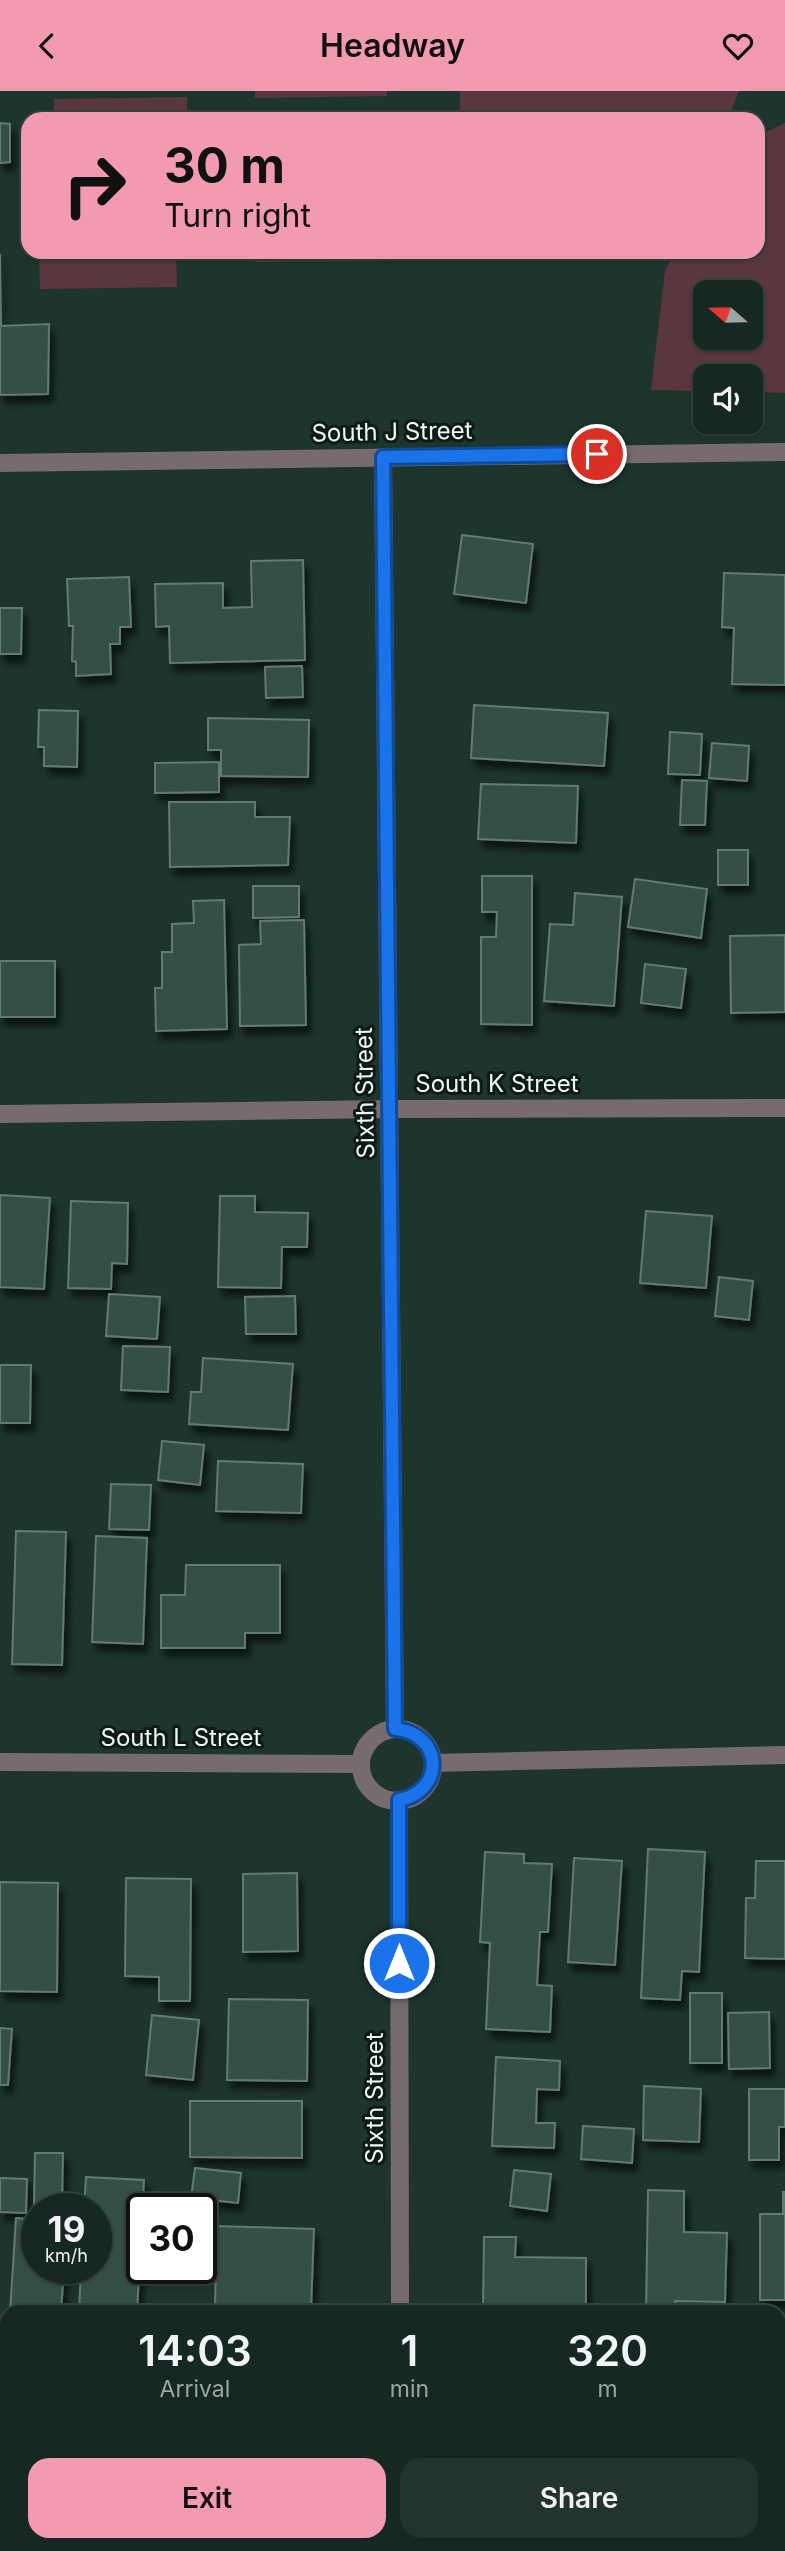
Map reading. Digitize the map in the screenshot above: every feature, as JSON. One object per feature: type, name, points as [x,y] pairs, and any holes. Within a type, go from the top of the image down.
[{"type":"street","name":"South J Street","points":[[0,463],[785,452]]},
{"type":"street","name":"Sixth Street","points":[[383,457],[395,1729]]},
{"type":"street","name":"South K Street","points":[[0,1114],[785,1108]]},
{"type":"street","points":[[395,1729],[407,1730],[425,1742],[433,1763],[427,1784],[410,1798],[399,1800],[389,1800],[372,1790],[362,1774],[361,1764],[368,1744],[375,1736],[395,1729]]},
{"type":"street","points":[[433,1763],[785,1755]]},
{"type":"street","name":"South L Street","points":[[0,1762],[361,1764]]},
{"type":"street","name":"Sixth Street","points":[[399,1800],[400,2305]]},
{"type":"shaded area","points":[[255,91],[387,91],[387,96],[255,98]]},
{"type":"shaded area","points":[[460,91],[739,91],[731,112],[460,112]]},
{"type":"shaded area","points":[[187,97],[187,112],[54,112],[54,99]]},
{"type":"shaded area","points":[[785,123],[785,393],[763,392],[763,364],[693,364],[693,391],[651,390],[665,271],[671,259],[765,259],[765,133]]},
{"type":"shaded area","points":[[39,259],[176,259],[177,287],[40,289]]},
{"type":"shaded area","points":[[255,259],[390,261],[255,262]]},
{"type":"building","points":[[0,123],[10,124],[10,162],[0,163]]},
{"type":"building","points":[[0,254],[1,326],[49,324],[48,394],[0,395]]},
{"type":"building","points":[[462,535],[533,544],[526,603],[454,594]]},
{"type":"building","points":[[303,560],[305,660],[170,663],[169,626],[156,627],[155,584],[223,583],[223,608],[252,607],[251,561]]},
{"type":"building","points":[[724,573],[785,575],[785,685],[732,684],[734,628],[722,627]]},
{"type":"building","points":[[129,577],[131,627],[120,627],[120,644],[110,644],[111,674],[76,676],[76,662],[72,661],[73,626],[69,626],[67,579]]},
{"type":"building","points":[[0,608],[22,608],[21,654],[0,654]]},
{"type":"building","points":[[302,666],[303,697],[266,698],[265,667]]},
{"type":"building","points":[[474,705],[608,713],[604,766],[471,758]]},
{"type":"building","points":[[39,710],[78,711],[77,767],[44,766],[44,747],[38,747]]},
{"type":"building","points":[[208,718],[309,720],[308,777],[221,776],[221,750],[208,750]]},
{"type":"building","points":[[670,732],[702,734],[700,775],[668,774]]},
{"type":"building","points":[[712,743],[749,746],[747,781],[709,778]]},
{"type":"building","points":[[219,762],[219,792],[155,793],[155,763]]},
{"type":"building","points":[[682,780],[707,781],[705,825],[680,825]]},
{"type":"building","points":[[481,784],[578,786],[576,843],[478,839]]},
{"type":"building","points":[[169,802],[255,802],[255,817],[290,817],[288,865],[170,867]]},
{"type":"building","points":[[718,850],[748,850],[748,885],[718,885]]},
{"type":"building","points":[[482,876],[532,876],[532,1025],[481,1024],[481,937],[496,937],[497,912],[482,912]]},
{"type":"building","points":[[635,879],[707,889],[701,938],[628,927]]},
{"type":"building","points":[[253,886],[299,886],[299,917],[253,918]]},
{"type":"building","points":[[575,893],[622,897],[614,1006],[544,1001],[550,924],[573,925]]},
{"type":"building","points":[[224,900],[227,1029],[156,1031],[155,988],[162,988],[162,952],[172,952],[172,924],[194,923],[193,901]]},
{"type":"building","points":[[304,920],[306,1025],[240,1026],[239,945],[261,944],[260,921]]},
{"type":"building","points":[[785,935],[785,1012],[731,1013],[730,936]]},
{"type":"building","points":[[0,961],[55,961],[55,1017],[0,1017]]},
{"type":"building","points":[[645,964],[686,969],[681,1008],[641,1003]]},
{"type":"building","points":[[0,1195],[50,1198],[44,1289],[0,1287]]},
{"type":"building","points":[[220,1196],[255,1196],[255,1212],[308,1213],[307,1247],[282,1247],[281,1288],[218,1287]]},
{"type":"building","points":[[71,1201],[128,1203],[127,1264],[112,1263],[111,1289],[68,1288]]},
{"type":"building","points":[[646,1211],[712,1216],[706,1288],[640,1283]]},
{"type":"building","points":[[719,1277],[753,1281],[749,1320],[715,1316]]},
{"type":"building","points":[[109,1294],[160,1297],[157,1339],[106,1336]]},
{"type":"building","points":[[295,1296],[296,1334],[246,1334],[245,1297]]},
{"type":"building","points":[[123,1346],[170,1347],[168,1392],[121,1390]]},
{"type":"building","points":[[203,1358],[293,1364],[288,1430],[189,1424],[191,1392],[201,1392]]},
{"type":"building","points":[[0,1365],[31,1365],[30,1423],[0,1423]]},
{"type":"building","points":[[162,1441],[204,1445],[200,1485],[158,1480]]},
{"type":"building","points":[[218,1461],[303,1464],[301,1513],[216,1511]]},
{"type":"building","points":[[111,1484],[151,1485],[149,1530],[109,1529]]},
{"type":"building","points":[[16,1531],[66,1532],[62,1665],[12,1664]]},
{"type":"building","points":[[96,1536],[147,1538],[143,1644],[92,1642]]},
{"type":"building","points":[[186,1565],[280,1565],[280,1633],[245,1633],[245,1648],[161,1648],[161,1595],[185,1595]]},
{"type":"building","points":[[648,1849],[705,1852],[699,1972],[682,1971],[680,2000],[641,1998]]},
{"type":"building","points":[[485,1852],[524,1854],[524,1863],[552,1864],[548,1932],[540,1932],[537,1985],[552,1986],[550,2032],[486,2029],[490,1943],[480,1942]]},
{"type":"building","points":[[574,1858],[622,1861],[615,1965],[568,1962]]},
{"type":"building","points":[[756,1861],[785,1861],[785,1959],[745,1958],[746,1898],[755,1898]]},
{"type":"building","points":[[297,1873],[298,1951],[243,1952],[243,1874]]},
{"type":"building","points":[[126,1878],[191,1879],[190,2001],[159,2001],[159,1977],[125,1976]]},
{"type":"building","points":[[0,1882],[58,1883],[57,1992],[0,1991]]},
{"type":"building","points":[[690,1993],[722,1993],[722,2063],[690,2063]]},
{"type":"building","points":[[229,1999],[308,2000],[307,2081],[227,2080]]},
{"type":"building","points":[[769,2012],[770,2068],[729,2069],[728,2013]]},
{"type":"building","points":[[152,2015],[199,2020],[193,2080],[146,2075]]},
{"type":"building","points":[[0,2028],[12,2029],[8,2085],[0,2085]]},
{"type":"building","points":[[496,2057],[560,2061],[559,2090],[537,2089],[536,2123],[555,2123],[554,2148],[492,2146]]},
{"type":"building","points":[[644,2086],[701,2089],[699,2142],[643,2140]]},
{"type":"building","points":[[749,2089],[785,2089],[785,2127],[779,2127],[779,2160],[749,2160]]},
{"type":"building","points":[[190,2101],[302,2101],[302,2158],[190,2157]]},
{"type":"building","points":[[583,2126],[634,2129],[632,2163],[581,2159]]},
{"type":"building","points":[[35,2153],[63,2153],[62,2193],[34,2193]]},
{"type":"building","points":[[195,2168],[241,2173],[238,2203],[217,2201],[217,2193],[192,2193]]},
{"type":"building","points":[[514,2170],[551,2174],[547,2211],[510,2206]]},
{"type":"building","points":[[86,2177],[144,2180],[143,2193],[126,2193],[126,2284],[138,2284],[137,2305],[79,2305],[80,2284],[112,2284],[112,2193],[85,2193]]},
{"type":"building","points":[[0,2178],[27,2179],[27,2193],[21,2193],[21,2213],[0,2212]]},
{"type":"building","points":[[648,2190],[684,2191],[684,2232],[727,2233],[725,2302],[675,2301],[675,2305],[646,2305]]},
{"type":"building","points":[[783,2192],[785,2300],[760,2300],[760,2214],[783,2214]]},
{"type":"building","points":[[16,2218],[21,2218],[21,2284],[63,2284],[61,2305],[10,2305]]},
{"type":"building","points":[[217,2226],[314,2229],[311,2305],[215,2305]]},
{"type":"building","points":[[484,2237],[516,2237],[515,2257],[586,2258],[586,2305],[483,2305]]},
{"type":"route","points":[[399,1963],[399,1800],[419,1793],[427,1784],[433,1763],[425,1742],[407,1730],[395,1729],[383,457],[597,454]]}]
